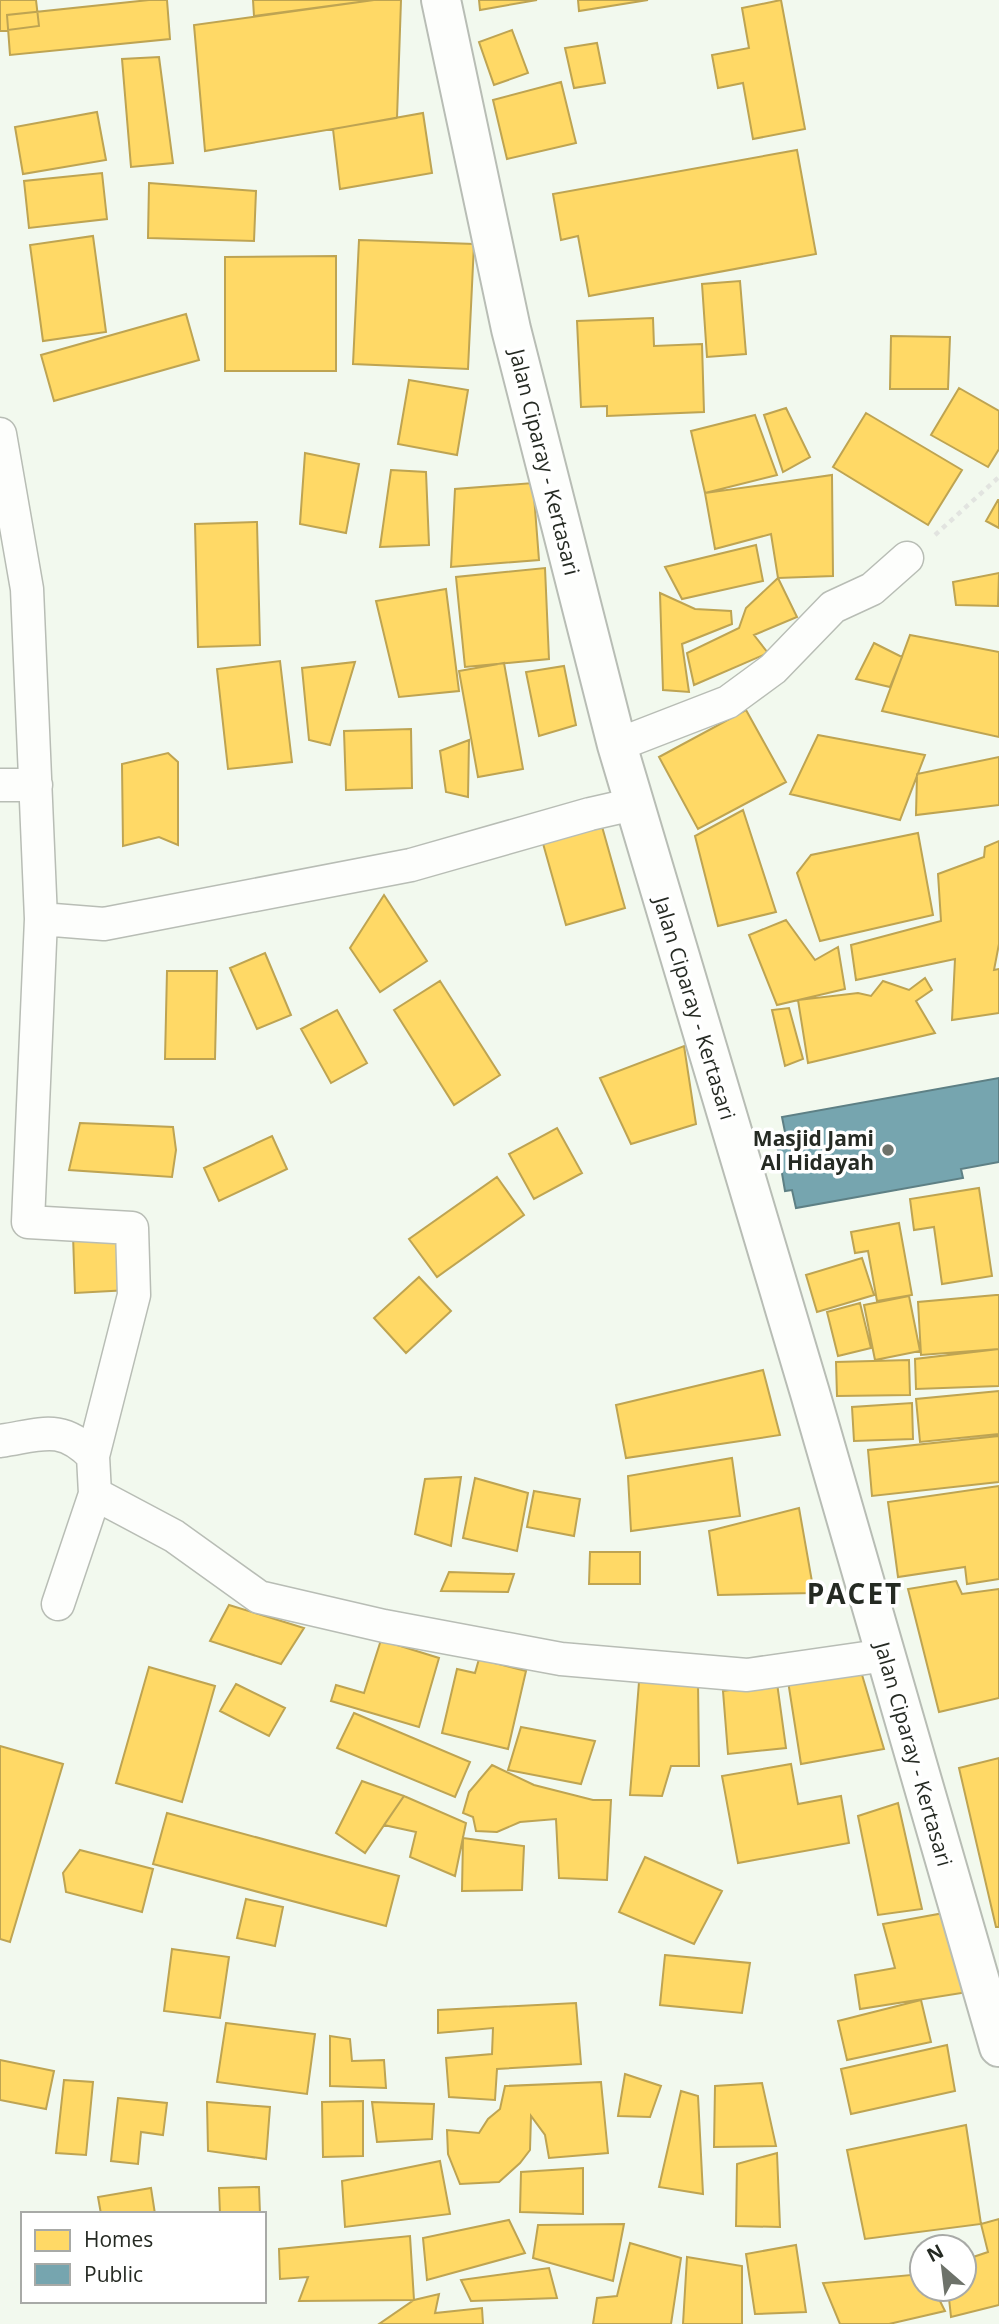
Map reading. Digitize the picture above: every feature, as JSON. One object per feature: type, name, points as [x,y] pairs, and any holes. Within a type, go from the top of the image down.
[{"type":"main road","name":"Jalan Ciparay - Kertasari","points":[[441,0],[511,328],[617,745],[999,2047]]},
{"type":"street","points":[[0,434],[27,589],[41,919],[28,1222],[132,1228],[134,1295],[93,1455],[95,1494],[58,1604]]},
{"type":"street","points":[[617,745],[728,702],[773,670],[833,607],[872,589],[907,558]]},
{"type":"street","points":[[0,785],[36,785]]},
{"type":"street","points":[[41,919],[61,923],[104,923],[411,866],[590,814],[634,804]]},
{"type":"street","points":[[0,1441],[61,1433],[77,1440],[93,1455]]},
{"type":"street","points":[[95,1494],[174,1536],[259,1597],[384,1626],[561,1659],[747,1675],[886,1655]]},
{"type":"path","points":[[907,558],[999,477]]},
{"type":"building: Homes","points":[[0,0],[36,0],[39,26],[0,31]]},
{"type":"building: Homes","points":[[167,0],[170,39],[10,55],[7,15]]},
{"type":"building: Homes","points":[[253,0],[374,0],[254,16]]},
{"type":"building: Homes","points":[[374,0],[401,0],[397,118],[205,151],[194,25]]},
{"type":"building: Homes","points":[[479,0],[537,0],[480,10]]},
{"type":"building: Homes","points":[[578,0],[648,0],[579,11]]},
{"type":"building: Homes","points":[[781,0],[805,129],[753,139],[743,83],[718,88],[712,55],[749,48],[742,8]]},
{"type":"building: Homes","points":[[512,30],[528,73],[494,85],[479,42]]},
{"type":"building: Homes","points":[[597,43],[605,83],[574,88],[565,48]]},
{"type":"building: Homes","points":[[159,57],[173,163],[131,167],[122,59]]},
{"type":"building: Homes","points":[[561,82],[576,143],[507,159],[493,100]]},
{"type":"building: Homes","points":[[97,112],[106,160],[23,174],[15,127]]},
{"type":"building: Homes","points":[[423,113],[432,173],[340,189],[333,129]]},
{"type":"building: Homes","points":[[797,150],[816,254],[589,296],[578,236],[561,240],[553,194]]},
{"type":"building: Homes","points":[[102,173],[107,219],[29,228],[24,181]]},
{"type":"building: Homes","points":[[149,183],[256,191],[254,241],[148,238]]},
{"type":"building: Homes","points":[[93,236],[106,332],[43,341],[30,245]]},
{"type":"building: Homes","points":[[359,240],[474,244],[468,369],[353,364]]},
{"type":"building: Homes","points":[[336,256],[336,371],[225,371],[225,257]]},
{"type":"building: Homes","points":[[740,281],[746,354],[707,357],[702,284]]},
{"type":"building: Homes","points":[[186,314],[199,360],[54,401],[41,355]]},
{"type":"building: Homes","points":[[653,318],[654,346],[702,344],[704,412],[607,416],[607,406],[581,407],[577,321]]},
{"type":"building: Homes","points":[[891,336],[950,337],[948,389],[890,389]]},
{"type":"building: Homes","points":[[409,380],[468,390],[457,455],[398,444]]},
{"type":"building: Homes","points":[[959,388],[999,411],[999,449],[988,467],[931,435]]},
{"type":"building: Homes","points":[[786,408],[810,457],[783,472],[764,415]]},
{"type":"building: Homes","points":[[866,413],[962,470],[928,525],[833,467]]},
{"type":"building: Homes","points":[[755,415],[777,475],[705,493],[691,431]]},
{"type":"building: Homes","points":[[305,453],[359,464],[346,533],[300,524]]},
{"type":"building: Homes","points":[[391,470],[426,472],[429,545],[380,547]]},
{"type":"building: Homes","points":[[832,475],[833,576],[778,578],[771,534],[715,549],[705,493]]},
{"type":"building: Homes","points":[[533,483],[539,560],[451,567],[455,489]]},
{"type":"building: Homes","points":[[999,500],[999,528],[986,521]]},
{"type":"building: Homes","points":[[257,522],[260,645],[198,647],[195,524]]},
{"type":"building: Homes","points":[[756,545],[763,581],[682,599],[665,567]]},
{"type":"building: Homes","points":[[545,568],[549,659],[465,667],[456,577]]},
{"type":"building: Homes","points":[[999,573],[998,606],[956,605],[953,582]]},
{"type":"building: Homes","points":[[778,578],[797,617],[754,635],[768,653],[694,685],[687,653],[739,628],[746,608]]},
{"type":"building: Homes","points":[[446,589],[459,691],[399,697],[376,601]]},
{"type":"building: Homes","points":[[660,593],[695,609],[731,611],[732,624],[682,644],[689,692],[663,690]]},
{"type":"building: Homes","points":[[910,635],[999,652],[999,737],[882,711]]},
{"type":"building: Homes","points":[[874,643],[902,657],[890,687],[856,679]]},
{"type":"building: Homes","points":[[280,661],[292,762],[228,769],[217,669]]},
{"type":"building: Homes","points":[[355,662],[330,745],[309,740],[302,668]]},
{"type":"building: Homes","points":[[504,663],[523,769],[478,777],[459,671]]},
{"type":"building: Homes","points":[[564,666],[576,725],[539,736],[526,672]]},
{"type":"building: Homes","points":[[746,710],[786,782],[698,829],[659,757]]},
{"type":"building: Homes","points":[[411,729],[412,788],[346,790],[344,731]]},
{"type":"building: Homes","points":[[818,735],[925,755],[900,820],[790,794]]},
{"type":"building: Homes","points":[[469,740],[468,797],[446,792],[440,751]]},
{"type":"building: Homes","points":[[168,753],[178,762],[178,845],[159,837],[123,846],[122,764]]},
{"type":"building: Homes","points":[[999,757],[999,805],[916,815],[917,774]]},
{"type":"building: Homes","points":[[743,810],[776,912],[718,926],[695,836]]},
{"type":"building: Homes","points":[[601,823],[625,908],[566,925],[542,840]]},
{"type":"building: Homes","points":[[918,833],[933,915],[820,941],[797,873],[811,855]]},
{"type":"building: Homes","points":[[999,841],[999,944],[994,970],[999,969],[999,1013],[952,1020],[955,959],[856,980],[851,945],[941,921],[938,874],[984,857],[985,847]]},
{"type":"building: Homes","points":[[384,895],[427,961],[380,992],[350,948]]},
{"type":"building: Homes","points":[[786,920],[815,960],[838,947],[845,989],[777,1005],[749,935]]},
{"type":"building: Homes","points":[[265,953],[291,1015],[257,1029],[230,968]]},
{"type":"building: Homes","points":[[167,971],[217,971],[215,1059],[165,1059]]},
{"type":"building: Homes","points":[[925,978],[932,990],[916,1001],[935,1033],[808,1063],[798,1000],[858,993],[871,996],[883,981],[909,990]]},
{"type":"building: Homes","points":[[440,981],[500,1075],[454,1105],[394,1010]]},
{"type":"building: Homes","points":[[789,1008],[803,1059],[785,1066],[772,1010]]},
{"type":"building: Homes","points":[[337,1010],[367,1063],[331,1083],[301,1029]]},
{"type":"building: Homes","points":[[684,1046],[696,1124],[631,1144],[600,1078]]},
{"type":"building: Homes","points":[[80,1123],[173,1127],[176,1150],[172,1177],[69,1170]]},
{"type":"building: Homes","points":[[557,1128],[582,1173],[534,1199],[509,1154]]},
{"type":"building: Homes","points":[[272,1136],[287,1169],[219,1201],[204,1168]]},
{"type":"building: Homes","points":[[497,1177],[524,1215],[437,1277],[409,1239]]},
{"type":"building: Homes","points":[[979,1188],[992,1276],[942,1284],[934,1227],[914,1230],[910,1199]]},
{"type":"building: Homes","points":[[899,1223],[912,1295],[877,1301],[868,1251],[855,1253],[851,1232]]},
{"type":"building: Homes","points":[[127,1232],[129,1290],[75,1293],[73,1235]]},
{"type":"building: Homes","points":[[862,1258],[874,1295],[817,1312],[806,1275]]},
{"type":"building: Homes","points":[[419,1277],[451,1311],[406,1353],[374,1318]]},
{"type":"building: Homes","points":[[999,1295],[999,1349],[921,1355],[918,1302]]},
{"type":"building: Homes","points":[[909,1296],[920,1351],[875,1360],[864,1305]]},
{"type":"building: Homes","points":[[860,1303],[871,1348],[838,1356],[827,1312]]},
{"type":"building: Homes","points":[[999,1349],[999,1386],[916,1389],[915,1359]]},
{"type":"building: Homes","points":[[909,1360],[910,1395],[837,1396],[836,1362]]},
{"type":"building: Homes","points":[[763,1370],[780,1435],[626,1458],[616,1405]]},
{"type":"building: Homes","points":[[999,1391],[999,1434],[920,1442],[916,1399]]},
{"type":"building: Homes","points":[[912,1403],[913,1439],[854,1441],[852,1407]]},
{"type":"building: Homes","points":[[999,1436],[999,1482],[872,1496],[868,1450]]},
{"type":"building: Homes","points":[[732,1458],[740,1516],[631,1531],[628,1476]]},
{"type":"building: Homes","points":[[461,1477],[451,1546],[415,1534],[425,1479]]},
{"type":"building: Homes","points":[[475,1478],[528,1493],[517,1551],[463,1538]]},
{"type":"building: Homes","points":[[999,1486],[999,1579],[967,1584],[965,1567],[898,1577],[888,1502]]},
{"type":"building: Homes","points":[[534,1491],[580,1499],[574,1536],[527,1527]]},
{"type":"building: Homes","points":[[799,1508],[814,1593],[718,1595],[709,1531]]},
{"type":"building: Homes","points":[[590,1552],[640,1552],[640,1584],[589,1584]]},
{"type":"building: Homes","points":[[449,1572],[514,1574],[508,1592],[441,1591]]},
{"type":"building: Homes","points":[[956,1581],[962,1594],[999,1589],[999,1698],[939,1712],[908,1589]]},
{"type":"building: Homes","points":[[229,1605],[304,1628],[281,1664],[210,1641]]},
{"type":"building: Homes","points":[[381,1640],[439,1658],[419,1727],[331,1701],[336,1685],[364,1693]]},
{"type":"building: Homes","points":[[479,1659],[526,1671],[508,1749],[442,1733],[457,1669],[475,1673]]},
{"type":"building: Homes","points":[[149,1667],[215,1686],[182,1802],[116,1783]]},
{"type":"building: Homes","points":[[860,1668],[884,1749],[801,1764],[788,1681]]},
{"type":"building: Homes","points":[[698,1681],[699,1766],[671,1766],[662,1796],[630,1795],[639,1682]]},
{"type":"building: Homes","points":[[777,1683],[786,1748],[728,1754],[723,1691]]},
{"type":"building: Homes","points":[[236,1684],[285,1708],[269,1736],[220,1711]]},
{"type":"building: Homes","points":[[354,1713],[470,1762],[455,1797],[337,1748]]},
{"type":"building: Homes","points":[[521,1727],[595,1741],[581,1784],[508,1770]]},
{"type":"building: Homes","points":[[0,1746],[63,1764],[10,1942],[0,1939]]},
{"type":"building: Homes","points":[[999,1758],[999,1927],[996,1927],[959,1768]]},
{"type":"building: Homes","points":[[791,1764],[798,1804],[841,1796],[849,1843],[738,1863],[722,1776]]},
{"type":"building: Homes","points":[[492,1765],[534,1785],[593,1800],[611,1800],[607,1880],[559,1878],[556,1819],[520,1822],[497,1832],[476,1831],[473,1817],[463,1813],[469,1792]]},
{"type":"building: Homes","points":[[362,1781],[404,1796],[365,1853],[336,1833]]},
{"type":"building: Homes","points":[[404,1796],[466,1823],[455,1876],[410,1857],[416,1832],[384,1825]]},
{"type":"building: Homes","points":[[898,1803],[922,1909],[878,1915],[858,1816]]},
{"type":"building: Homes","points":[[167,1813],[399,1876],[386,1926],[153,1864]]},
{"type":"building: Homes","points":[[463,1838],[524,1846],[522,1890],[462,1891]]},
{"type":"building: Homes","points":[[80,1850],[153,1869],[142,1912],[66,1892],[63,1873]]},
{"type":"building: Homes","points":[[645,1857],[722,1891],[694,1944],[619,1912]]},
{"type":"building: Homes","points":[[246,1899],[283,1907],[275,1946],[237,1938]]},
{"type":"building: Homes","points":[[944,1913],[968,1992],[860,2009],[855,1975],[895,1968],[883,1924]]},
{"type":"building: Homes","points":[[172,1949],[229,1957],[220,2018],[164,2011]]},
{"type":"building: Homes","points":[[665,1955],[750,1963],[742,2013],[660,2005]]},
{"type":"building: Homes","points":[[921,2000],[931,2042],[847,2060],[838,2021]]},
{"type":"building: Homes","points":[[576,2003],[581,2064],[497,2069],[495,2100],[449,2097],[446,2058],[492,2054],[493,2028],[438,2033],[438,2010]]},
{"type":"building: Homes","points":[[226,2023],[315,2034],[307,2094],[217,2082]]},
{"type":"building: Homes","points":[[330,2036],[350,2039],[352,2061],[384,2060],[386,2088],[330,2086]]},
{"type":"building: Homes","points":[[947,2045],[955,2091],[851,2114],[841,2069]]},
{"type":"building: Homes","points":[[0,2060],[54,2071],[46,2109],[0,2100]]},
{"type":"building: Homes","points":[[625,2074],[661,2086],[650,2117],[618,2116]]},
{"type":"building: Homes","points":[[64,2080],[93,2082],[86,2155],[56,2153]]},
{"type":"building: Homes","points":[[601,2082],[608,2153],[549,2158],[545,2135],[531,2116],[530,2150],[520,2163],[499,2182],[460,2184],[448,2154],[447,2130],[479,2133],[488,2119],[500,2109],[505,2086]]},
{"type":"building: Homes","points":[[762,2083],[776,2146],[714,2147],[715,2086]]},
{"type":"building: Homes","points":[[681,2091],[698,2096],[703,2194],[659,2187]]},
{"type":"building: Homes","points":[[118,2098],[167,2103],[163,2135],[141,2132],[138,2164],[111,2161]]},
{"type":"building: Homes","points":[[363,2101],[363,2156],[323,2157],[322,2102]]},
{"type":"building: Homes","points":[[207,2102],[270,2107],[266,2159],[208,2151]]},
{"type":"building: Homes","points":[[372,2102],[434,2104],[432,2139],[377,2142]]},
{"type":"building: Homes","points":[[966,2125],[981,2224],[865,2239],[847,2150]]},
{"type":"building: Homes","points":[[777,2153],[780,2227],[736,2226],[737,2164]]},
{"type":"building: Homes","points":[[440,2161],[450,2214],[345,2227],[342,2181]]},
{"type":"building: Homes","points":[[583,2168],[583,2214],[520,2212],[521,2172]]},
{"type":"building: Homes","points":[[259,2187],[260,2212],[220,2212],[219,2188]]},
{"type":"building: Homes","points":[[151,2188],[155,2212],[101,2212],[98,2197]]},
{"type":"building: Homes","points":[[999,2219],[999,2305],[951,2317],[950,2303],[978,2303],[978,2255],[988,2252],[981,2224]]},
{"type":"building: Homes","points":[[509,2220],[525,2253],[427,2280],[423,2238]]},
{"type":"building: Homes","points":[[624,2224],[613,2281],[533,2258],[538,2225]]},
{"type":"building: Homes","points":[[410,2236],[414,2300],[299,2301],[308,2277],[280,2279],[279,2249]]},
{"type":"building: Homes","points":[[630,2243],[681,2258],[671,2324],[593,2324],[597,2298],[617,2296]]},
{"type":"building: Homes","points":[[796,2245],[806,2312],[755,2314],[746,2254]]},
{"type":"building: Homes","points":[[687,2257],[742,2266],[742,2324],[683,2324]]},
{"type":"building: Homes","points":[[549,2268],[557,2298],[471,2301],[461,2280]]},
{"type":"building: Homes","points":[[908,2275],[908,2303],[941,2303],[945,2311],[889,2324],[840,2324],[823,2283]]},
{"type":"building: Homes","points":[[439,2294],[435,2313],[482,2308],[483,2324],[379,2324],[414,2300]]},
{"type":"building: Public","name":"Masjid Jami Al Hidayah","points":[[999,1078],[999,1162],[961,1169],[963,1178],[796,1208],[792,1190],[785,1191],[776,1138],[786,1137],[782,1117]]},
{"type":"place","name":"Masjid Jami Al Hidayah","points":[[888,1150]]},
{"type":"district","name":"PACET","points":[[855,1593]]}]
